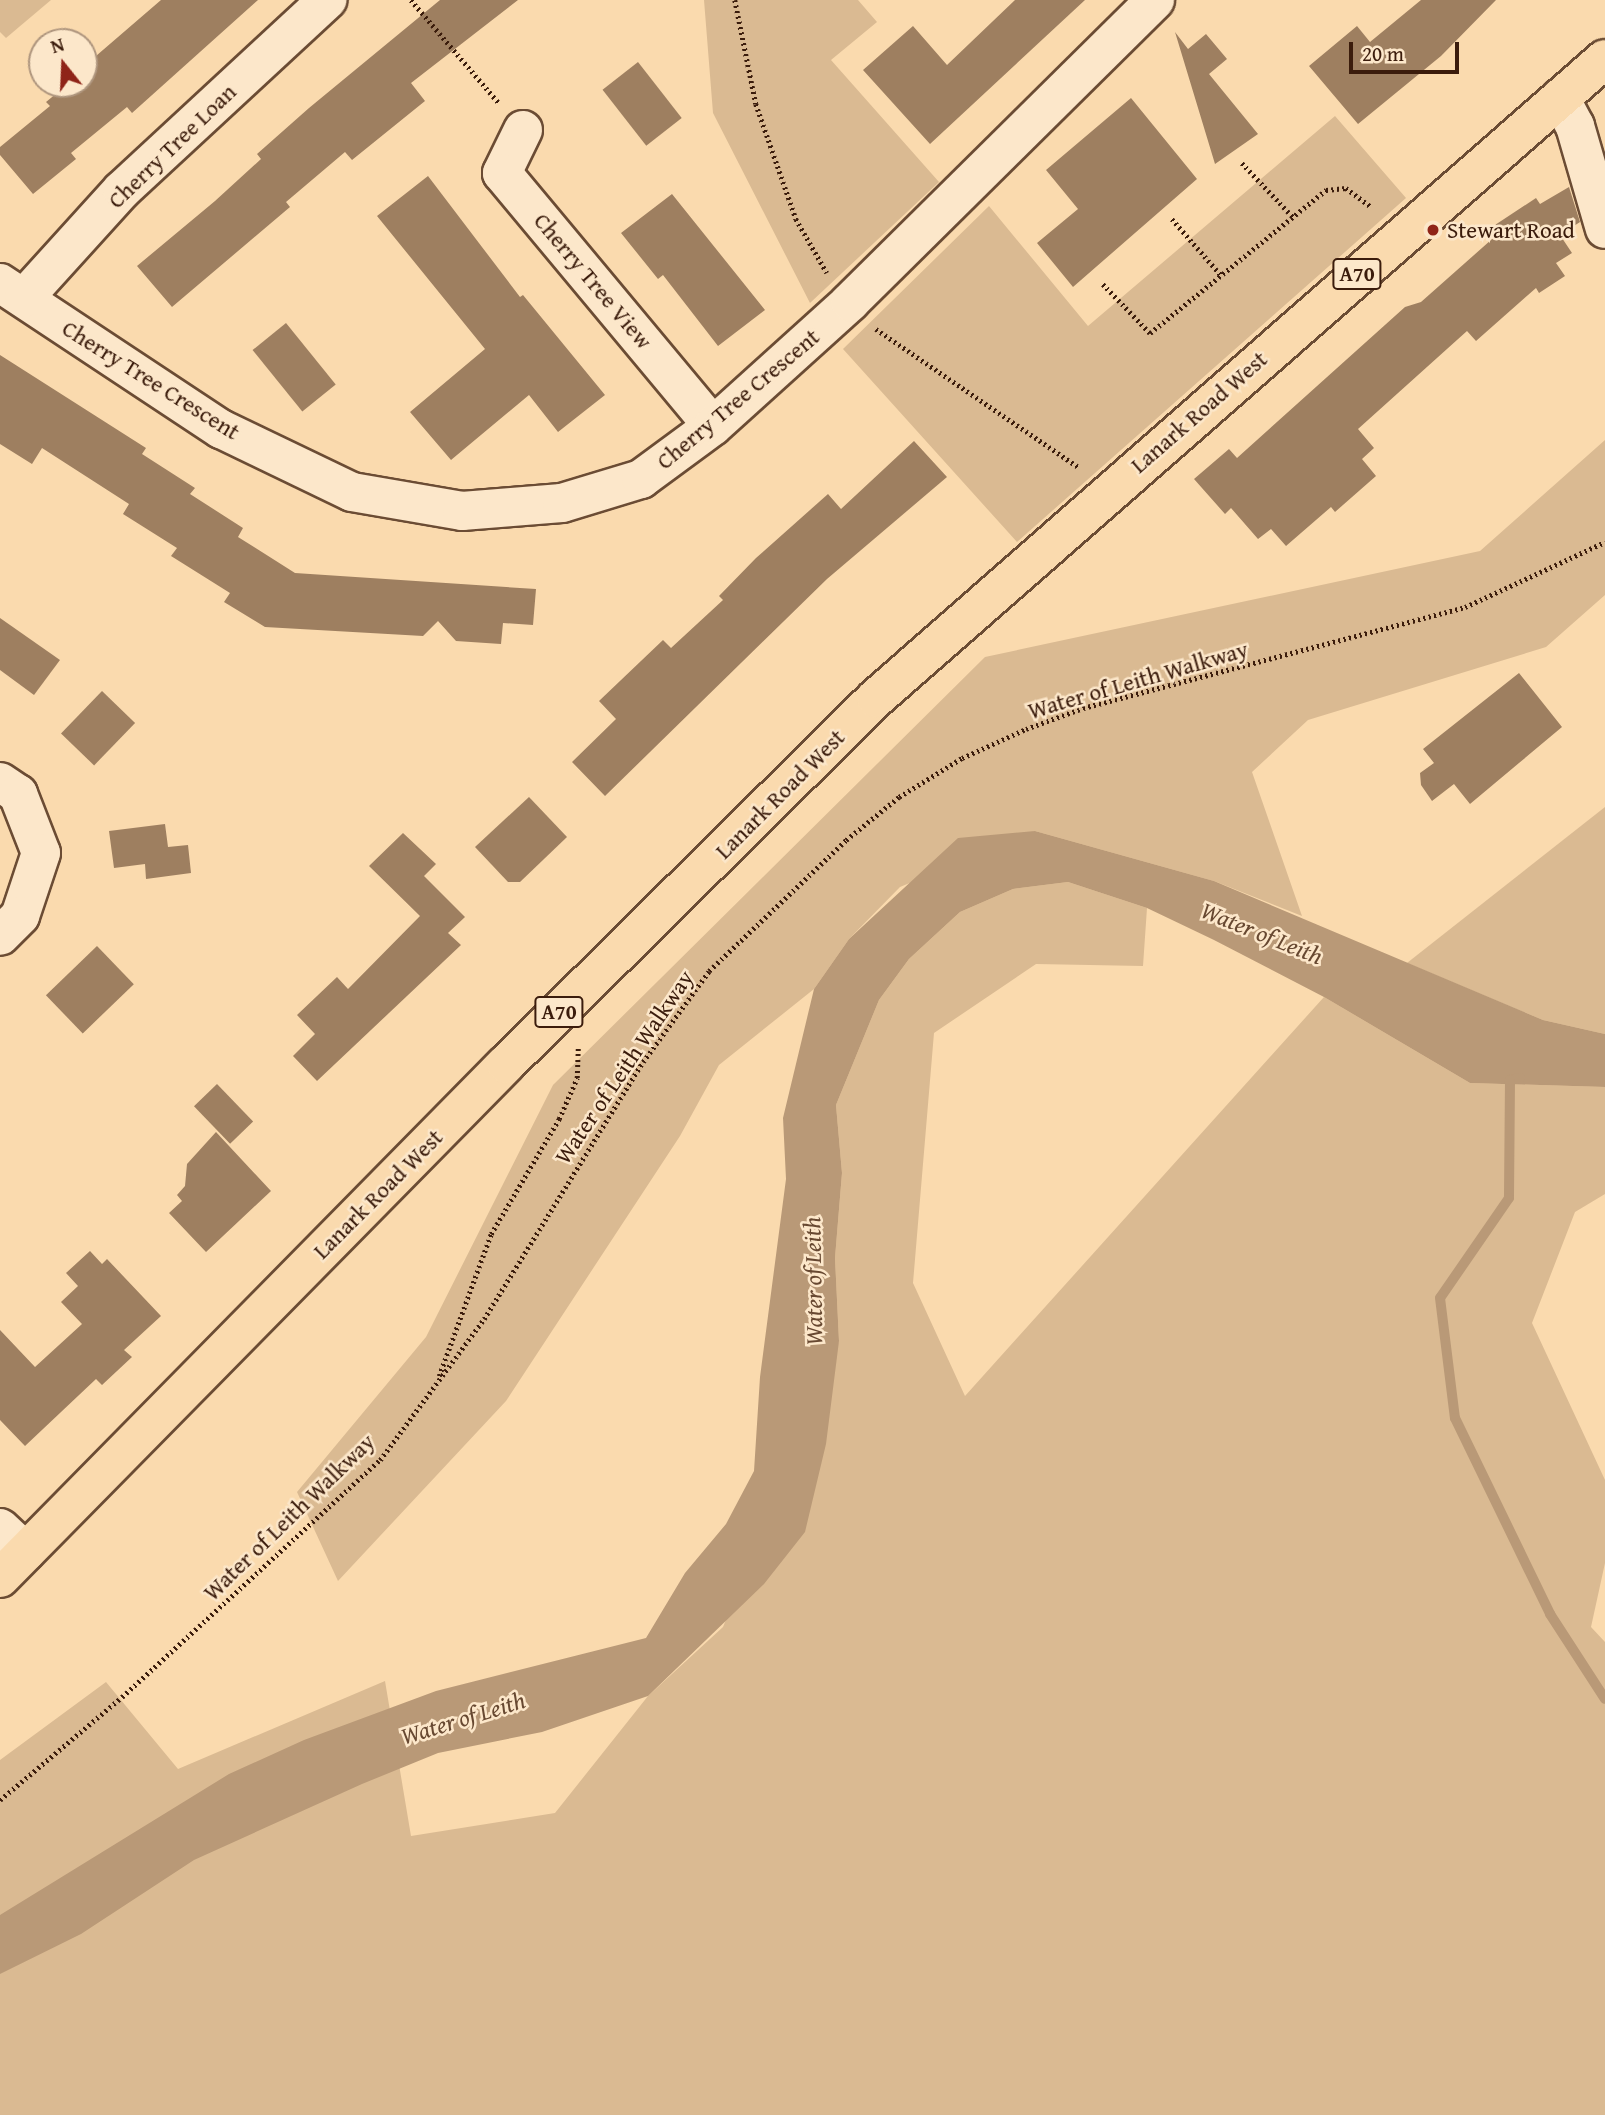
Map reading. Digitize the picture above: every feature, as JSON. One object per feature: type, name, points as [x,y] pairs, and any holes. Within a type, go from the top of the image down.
[{"type":"main road","name":"Lanark Road West","points":[[9,1553],[876,698],[1605,59]]},
{"type":"street","name":"Cherry Tree Loan","points":[[12,291],[327,0]]},
{"type":"street","name":"Cherry Tree Crescent","points":[[12,291],[221,429],[352,492],[462,511],[562,503],[641,479],[713,426],[850,302],[1156,0]]},
{"type":"street","points":[[1560,97],[1575,126],[1605,229]]},
{"type":"street","name":"Cherry Tree View","points":[[523,130],[502,173],[713,426]]},
{"type":"street","points":[[0,782],[18,794],[41,853],[20,916],[0,936]]},
{"type":"path","points":[[411,0],[523,130]]},
{"type":"path","points":[[1242,163],[1293,217]]},
{"type":"path","points":[[1103,284],[1150,332],[1326,190],[1336,189],[1360,194],[1371,207]]},
{"type":"path","points":[[1172,219],[1221,275]]},
{"type":"path","name":"Water of Leith Walkway","points":[[0,1800],[122,1697],[380,1460],[484,1319],[643,1062],[709,971],[846,840],[899,797],[962,758],[1049,721],[1465,607],[1605,542]]},
{"type":"path","points":[[438,1380],[455,1324],[491,1234],[559,1119],[578,1078],[578,1047]]},
{"type":"shaded area","points":[[0,0],[51,0],[6,38],[0,32]]},
{"type":"shaded area","points":[[704,0],[858,0],[877,22],[831,60],[939,182],[810,303],[713,113]]},
{"type":"shaded area","points":[[1335,116],[1406,198],[1017,542],[843,349],[989,206],[1088,326]]},
{"type":"shaded area","points":[[1605,440],[1605,595],[1546,647],[1308,720],[1252,772],[1302,916],[1214,881],[1035,831],[900,887],[849,939],[814,989],[719,1065],[680,1136],[506,1401],[338,1581],[297,1492],[426,1337],[553,1085],[985,657],[1480,551]]},
{"type":"shaded area","points":[[1605,807],[1605,1034],[1543,1020],[1407,963]]},
{"type":"shaded area","points":[[1068,882],[1147,908],[1143,966],[1036,964],[934,1033],[913,1283],[965,1396],[1324,997],[1470,1083],[1605,1087],[1605,1194],[1575,1212],[1532,1323],[1605,1480],[1605,1563],[1591,1627],[1605,1642],[1605,2115],[0,2115],[0,1760],[106,1682],[178,1769],[385,1681],[411,1836],[555,1813],[648,1696],[723,1627],[839,1341],[835,1258],[842,1173],[836,1105],[879,1000],[909,959],[960,912],[1013,889]]},
{"type":"water","name":"Water of Leith","points":[[1035,831],[1214,881],[1543,1020],[1605,1034],[1605,1087],[1470,1083],[1324,997],[1214,940],[1147,908],[1068,882],[1013,889],[960,912],[909,959],[879,1000],[836,1105],[842,1173],[835,1258],[839,1341],[826,1444],[805,1532],[764,1584],[648,1696],[542,1732],[438,1753],[362,1784],[194,1860],[81,1934],[0,1974],[0,1915],[229,1774],[304,1740],[436,1691],[646,1638],[685,1573],[726,1524],[754,1471],[760,1377],[786,1179],[783,1118],[814,989],[849,939],[958,838]]},
{"type":"building","points":[[161,0],[258,0],[132,113],[127,107],[71,153],[76,159],[33,194],[0,155],[0,147],[50,106],[46,102],[51,98],[98,98],[98,54]]},
{"type":"building","points":[[440,0],[518,0],[411,83],[425,101],[352,160],[345,152],[286,202],[290,207],[172,307],[137,266],[261,159],[257,154],[309,108]]},
{"type":"building","points":[[1015,0],[1085,0],[930,144],[863,70],[913,26],[947,65]]},
{"type":"building","points":[[1421,0],[1496,0],[1441,56],[1358,124],[1309,66],[1357,26],[1370,42]]},
{"type":"building","points":[[1175,32],[1188,49],[1206,34],[1227,59],[1209,74],[1258,134],[1215,164]]},
{"type":"building","points":[[638,62],[682,118],[646,146],[603,90]]},
{"type":"building","points":[[1131,98],[1197,179],[1073,287],[1037,243],[1078,209],[1046,170]]},
{"type":"building","points":[[428,176],[520,297],[523,295],[605,395],[558,432],[529,395],[451,460],[410,412],[485,349],[377,216]]},
{"type":"building","points":[[1569,187],[1580,222],[1560,235],[1572,253],[1556,263],[1565,276],[1539,293],[1536,288],[1476,341],[1467,331],[1358,429],[1374,448],[1362,459],[1376,476],[1335,512],[1331,507],[1286,546],[1271,529],[1258,539],[1231,508],[1225,514],[1194,479],[1229,449],[1237,458],[1405,307],[1421,302],[1500,232],[1495,225],[1536,198],[1540,204]]},
{"type":"building","points":[[672,194],[765,310],[718,346],[663,275],[658,279],[621,233]]},
{"type":"building","points":[[286,323],[336,384],[302,411],[253,350]]},
{"type":"building","points":[[0,355],[146,448],[142,454],[195,488],[190,494],[243,528],[238,537],[295,573],[536,589],[533,625],[503,623],[501,644],[456,641],[438,621],[423,636],[265,627],[224,602],[230,593],[171,556],[177,548],[123,514],[129,504],[42,448],[32,464],[0,444]]},
{"type":"building","points":[[914,441],[947,477],[827,579],[605,796],[572,762],[616,719],[599,701],[663,640],[671,648],[723,600],[719,596],[756,558],[828,494],[841,509]]},
{"type":"building","points":[[0,618],[60,660],[34,695],[0,670]]},
{"type":"building","points":[[1519,673],[1562,727],[1470,804],[1454,784],[1432,801],[1421,785],[1420,773],[1434,763],[1423,749]]},
{"type":"building","points":[[102,691],[135,723],[94,765],[61,733]]},
{"type":"building","points":[[529,797],[567,837],[520,882],[508,882],[475,847]]},
{"type":"building","points":[[165,824],[168,847],[188,845],[191,873],[146,879],[145,864],[114,868],[109,831]]},
{"type":"building","points":[[403,833],[436,864],[424,876],[465,917],[448,933],[461,945],[317,1081],[293,1056],[315,1034],[297,1015],[337,977],[348,989],[420,916],[369,866]]},
{"type":"building","points":[[97,946],[134,984],[83,1033],[46,995]]},
{"type":"building","points":[[217,1084],[253,1121],[230,1144],[194,1106]]},
{"type":"building","points":[[216,1132],[271,1191],[206,1252],[169,1213],[182,1201],[177,1195],[185,1186],[187,1164]]},
{"type":"building","points":[[90,1251],[102,1264],[107,1259],[161,1316],[124,1350],[132,1357],[102,1385],[96,1379],[25,1446],[0,1420],[0,1330],[35,1367],[82,1324],[61,1302],[78,1286],[66,1273]]},
{"type":"waterway","points":[[1520,1078],[1510,1080],[1509,1198],[1440,1298],[1455,1418],[1550,1614],[1605,1699]]},
{"type":"place","name":"Stewart Road","points":[[1433,230]]}]
